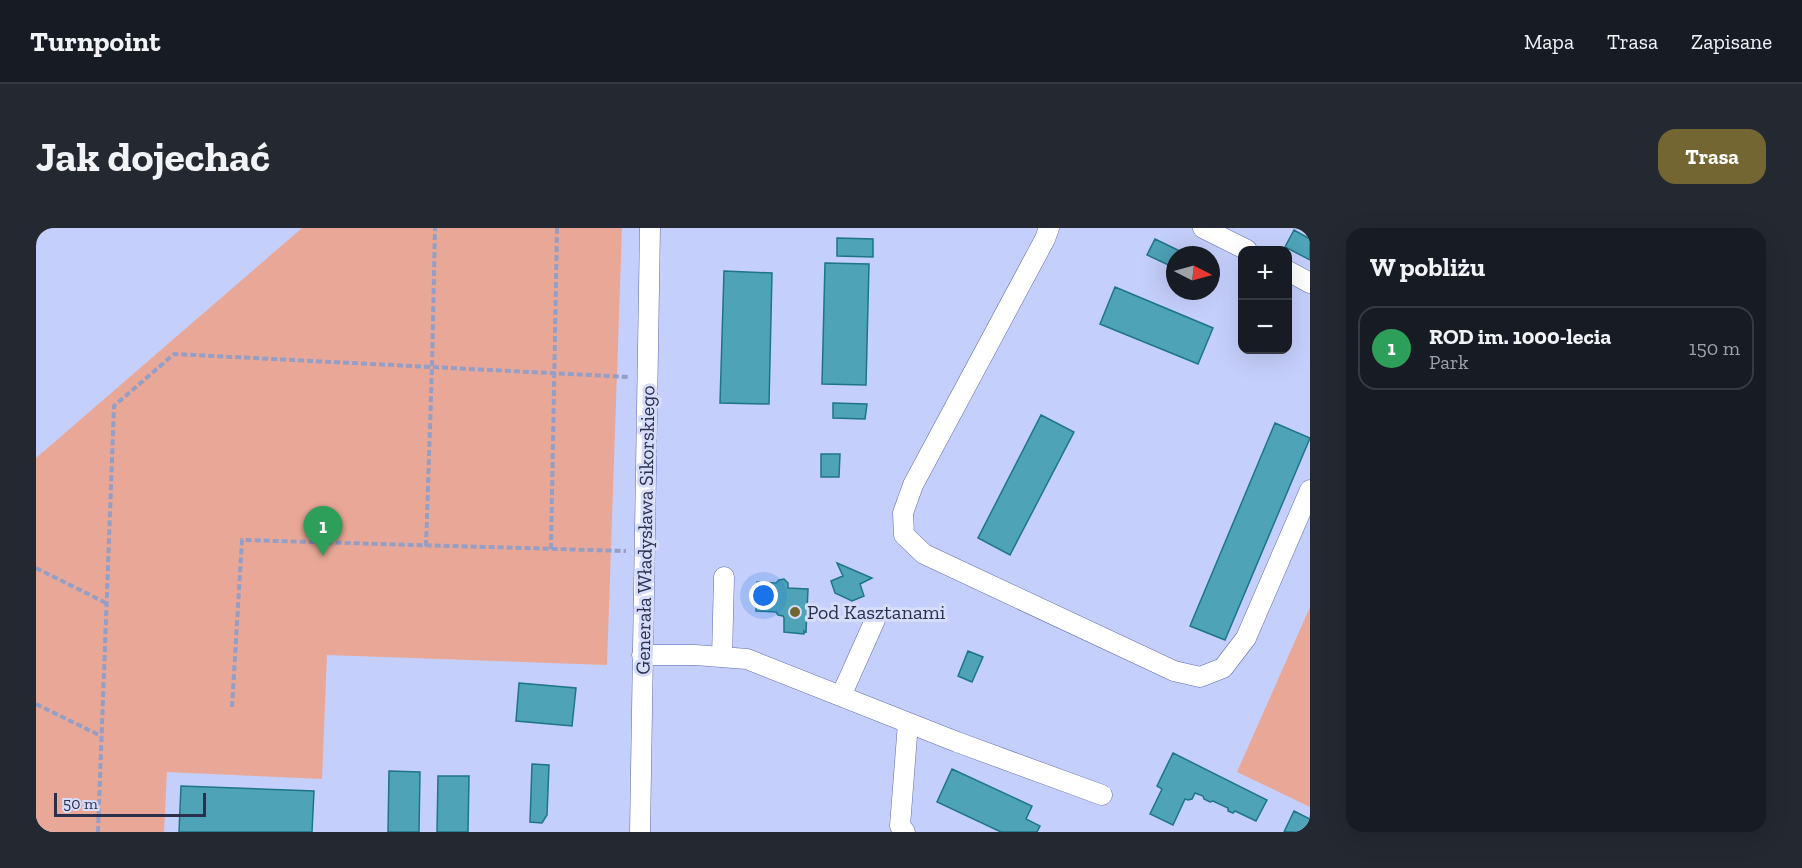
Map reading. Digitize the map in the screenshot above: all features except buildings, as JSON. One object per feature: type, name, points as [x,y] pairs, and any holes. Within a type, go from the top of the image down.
[{"type":"street","name":"Generała Władysława Sikorskiego","points":[[640,832],[651,228]]},
{"type":"street","points":[[1048,228],[1045,239],[913,485],[903,513],[904,535],[924,554],[1174,670],[1200,677],[1223,668],[1245,638],[1310,490]]},
{"type":"street","points":[[1203,228],[1239,246]]},
{"type":"street","points":[[1292,274],[1310,283]]},
{"type":"street","points":[[722,657],[724,577]]},
{"type":"street","points":[[841,696],[876,620]]},
{"type":"street","points":[[642,654],[747,659],[908,723],[1102,795]]},
{"type":"street","points":[[905,832],[900,826],[908,723]]},
{"type":"path","points":[[426,546],[435,228]]},
{"type":"path","points":[[551,549],[557,228]]},
{"type":"path","points":[[98,832],[114,406],[174,354],[648,377]]},
{"type":"path","points":[[232,707],[242,540],[644,552]]},
{"type":"path","points":[[36,568],[106,603]]},
{"type":"path","points":[[36,704],[101,736]]},
{"type":"shaded area","points":[[302,228],[622,228],[607,665],[327,655],[322,779],[167,772],[164,832],[36,832],[36,458]]},
{"type":"shaded area","points":[[1310,607],[1310,807],[1237,772]]},
{"type":"place","name":"ROD im. 1000-lecia","points":[[323,556]]},
{"type":"place","name":"Pod Kasztanami","points":[[795,612]]}]
